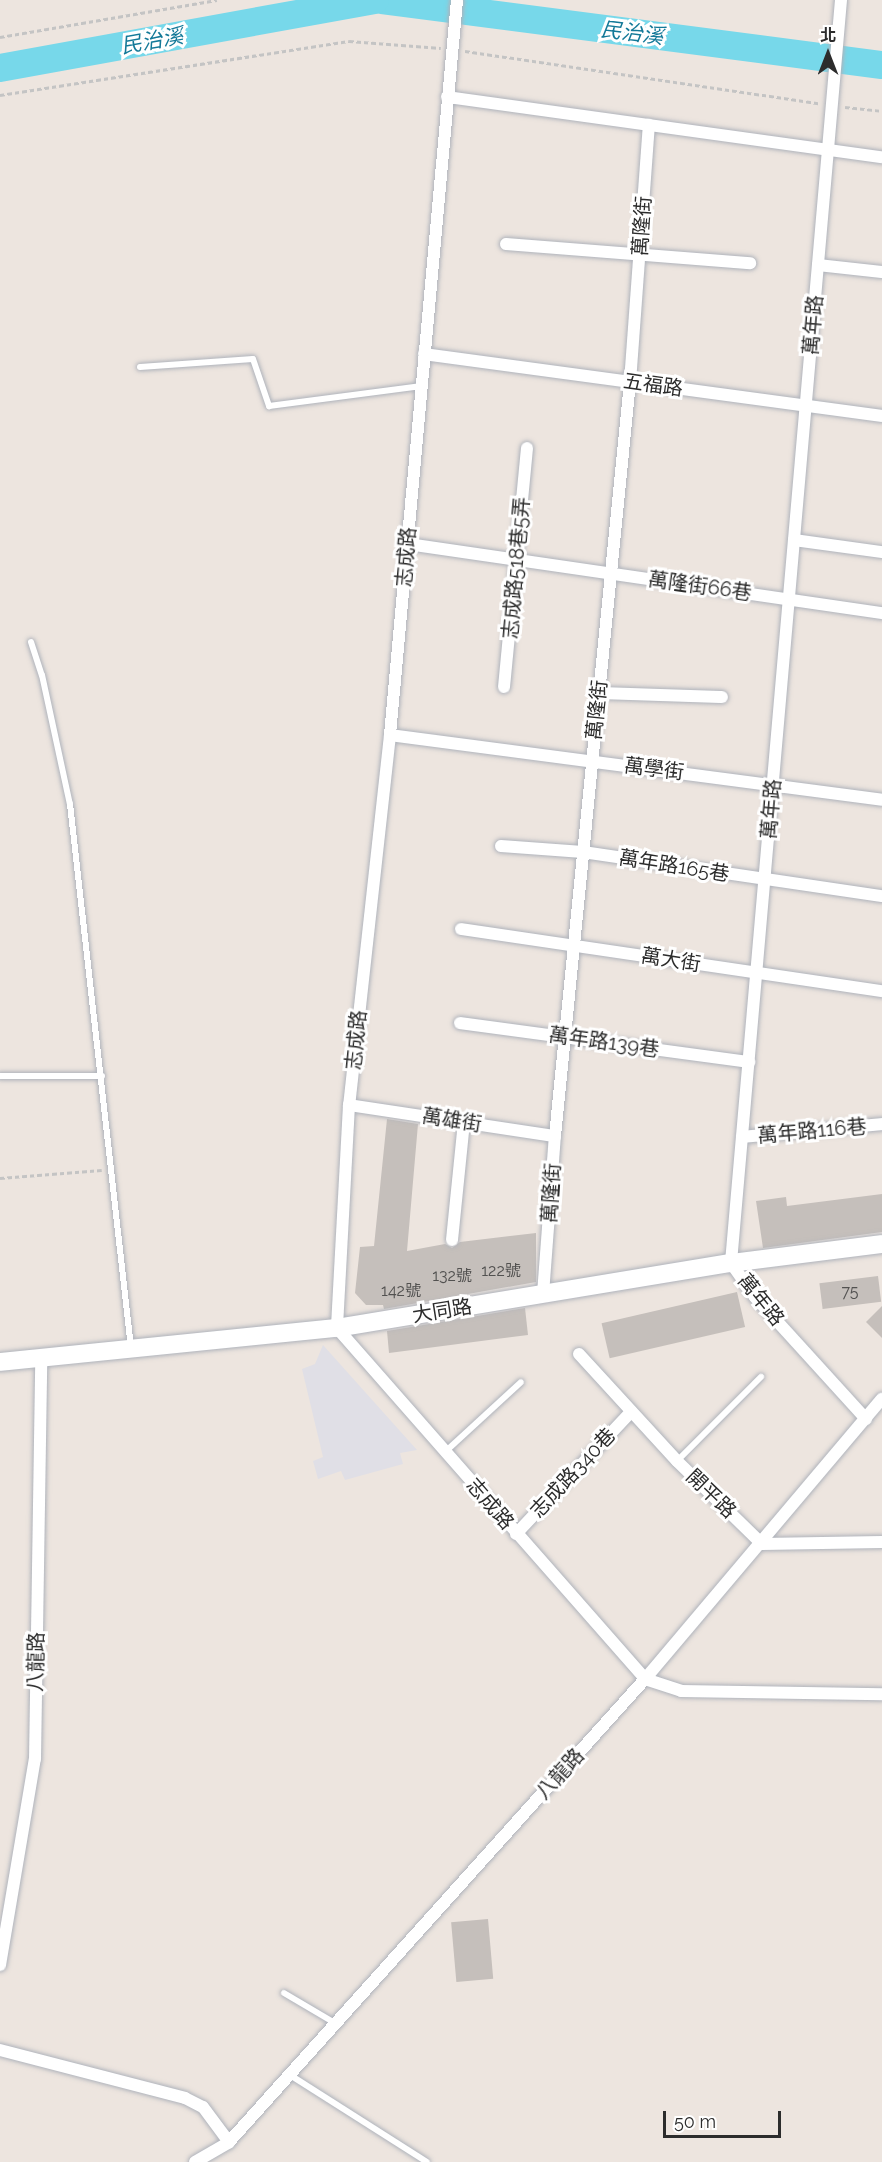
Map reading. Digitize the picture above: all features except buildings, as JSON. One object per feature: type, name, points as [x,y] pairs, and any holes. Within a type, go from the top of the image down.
[{"type":"main road","name":"大同路","points":[[0,1362],[337,1328],[731,1263],[882,1244]]},
{"type":"street","name":"志成路","points":[[457,0],[420,386],[390,735],[349,1105],[337,1328],[645,1679],[681,1691],[882,1694]]},
{"type":"street","name":"萬年路","points":[[841,0],[731,1263],[755,1297],[866,1419]]},
{"type":"street","points":[[447,97],[882,157]]},
{"type":"street","name":"萬隆街","points":[[543,1294],[555,1136],[630,382],[649,125]]},
{"type":"street","points":[[506,244],[750,263]]},
{"type":"street","points":[[818,265],[882,273]]},
{"type":"street","name":"五福路","points":[[424,354],[882,416]]},
{"type":"street","name":"志成路518巷5弄","points":[[504,687],[527,448]]},
{"type":"street","points":[[794,540],[882,552]]},
{"type":"street","name":"萬隆街66巷","points":[[408,543],[882,613]]},
{"type":"street","points":[[599,693],[722,697]]},
{"type":"street","name":"萬學街","points":[[390,735],[882,800]]},
{"type":"street","name":"萬年路165巷","points":[[501,846],[583,852],[882,896]]},
{"type":"street","name":"萬大街","points":[[461,929],[882,991]]},
{"type":"street","name":"萬年路139巷","points":[[460,1023],[748,1062]]},
{"type":"street","name":"萬雄街","points":[[349,1105],[555,1136]]},
{"type":"street","points":[[453,1240],[464,1122]]},
{"type":"street","name":"萬年路116巷","points":[[742,1137],[882,1125]]},
{"type":"street","name":"開平路","points":[[579,1354],[677,1461],[762,1544]]},
{"type":"street","name":"八龍路","points":[[0,1965],[35,1759],[41,1357]]},
{"type":"street","name":"八龍路","points":[[195,2162],[230,2142],[645,1679],[762,1544],[882,1399]]},
{"type":"street","name":"志成路340巷","points":[[516,1534],[631,1412]]},
{"type":"street","points":[[762,1544],[882,1542]]},
{"type":"street","points":[[0,2050],[185,2098],[203,2107],[230,2142]]},
{"type":"lane","points":[[141,367],[253,359],[269,406],[420,386]]},
{"type":"lane","points":[[31,642],[42,675],[70,804],[131,1348]]},
{"type":"lane","points":[[0,1076],[102,1076]]},
{"type":"lane","points":[[677,1461],[760,1377]]},
{"type":"lane","points":[[445,1452],[521,1382]]},
{"type":"lane","points":[[284,1993],[336,2024]]},
{"type":"lane","points":[[290,2075],[427,2162]]},
{"type":"path","points":[[0,37],[217,0]]},
{"type":"path","points":[[0,95],[349,41],[452,49],[882,111]]},
{"type":"path","points":[[0,1178],[112,1169]]},
{"type":"shaded area","points":[[323,1345],[417,1450],[400,1453],[403,1464],[345,1480],[341,1471],[318,1479],[313,1461],[323,1457],[302,1369],[315,1364]]},
{"type":"waterway","name":"民治溪","points":[[0,68],[375,0]]},
{"type":"waterway","name":"民治溪","points":[[382,0],[882,65]]}]
